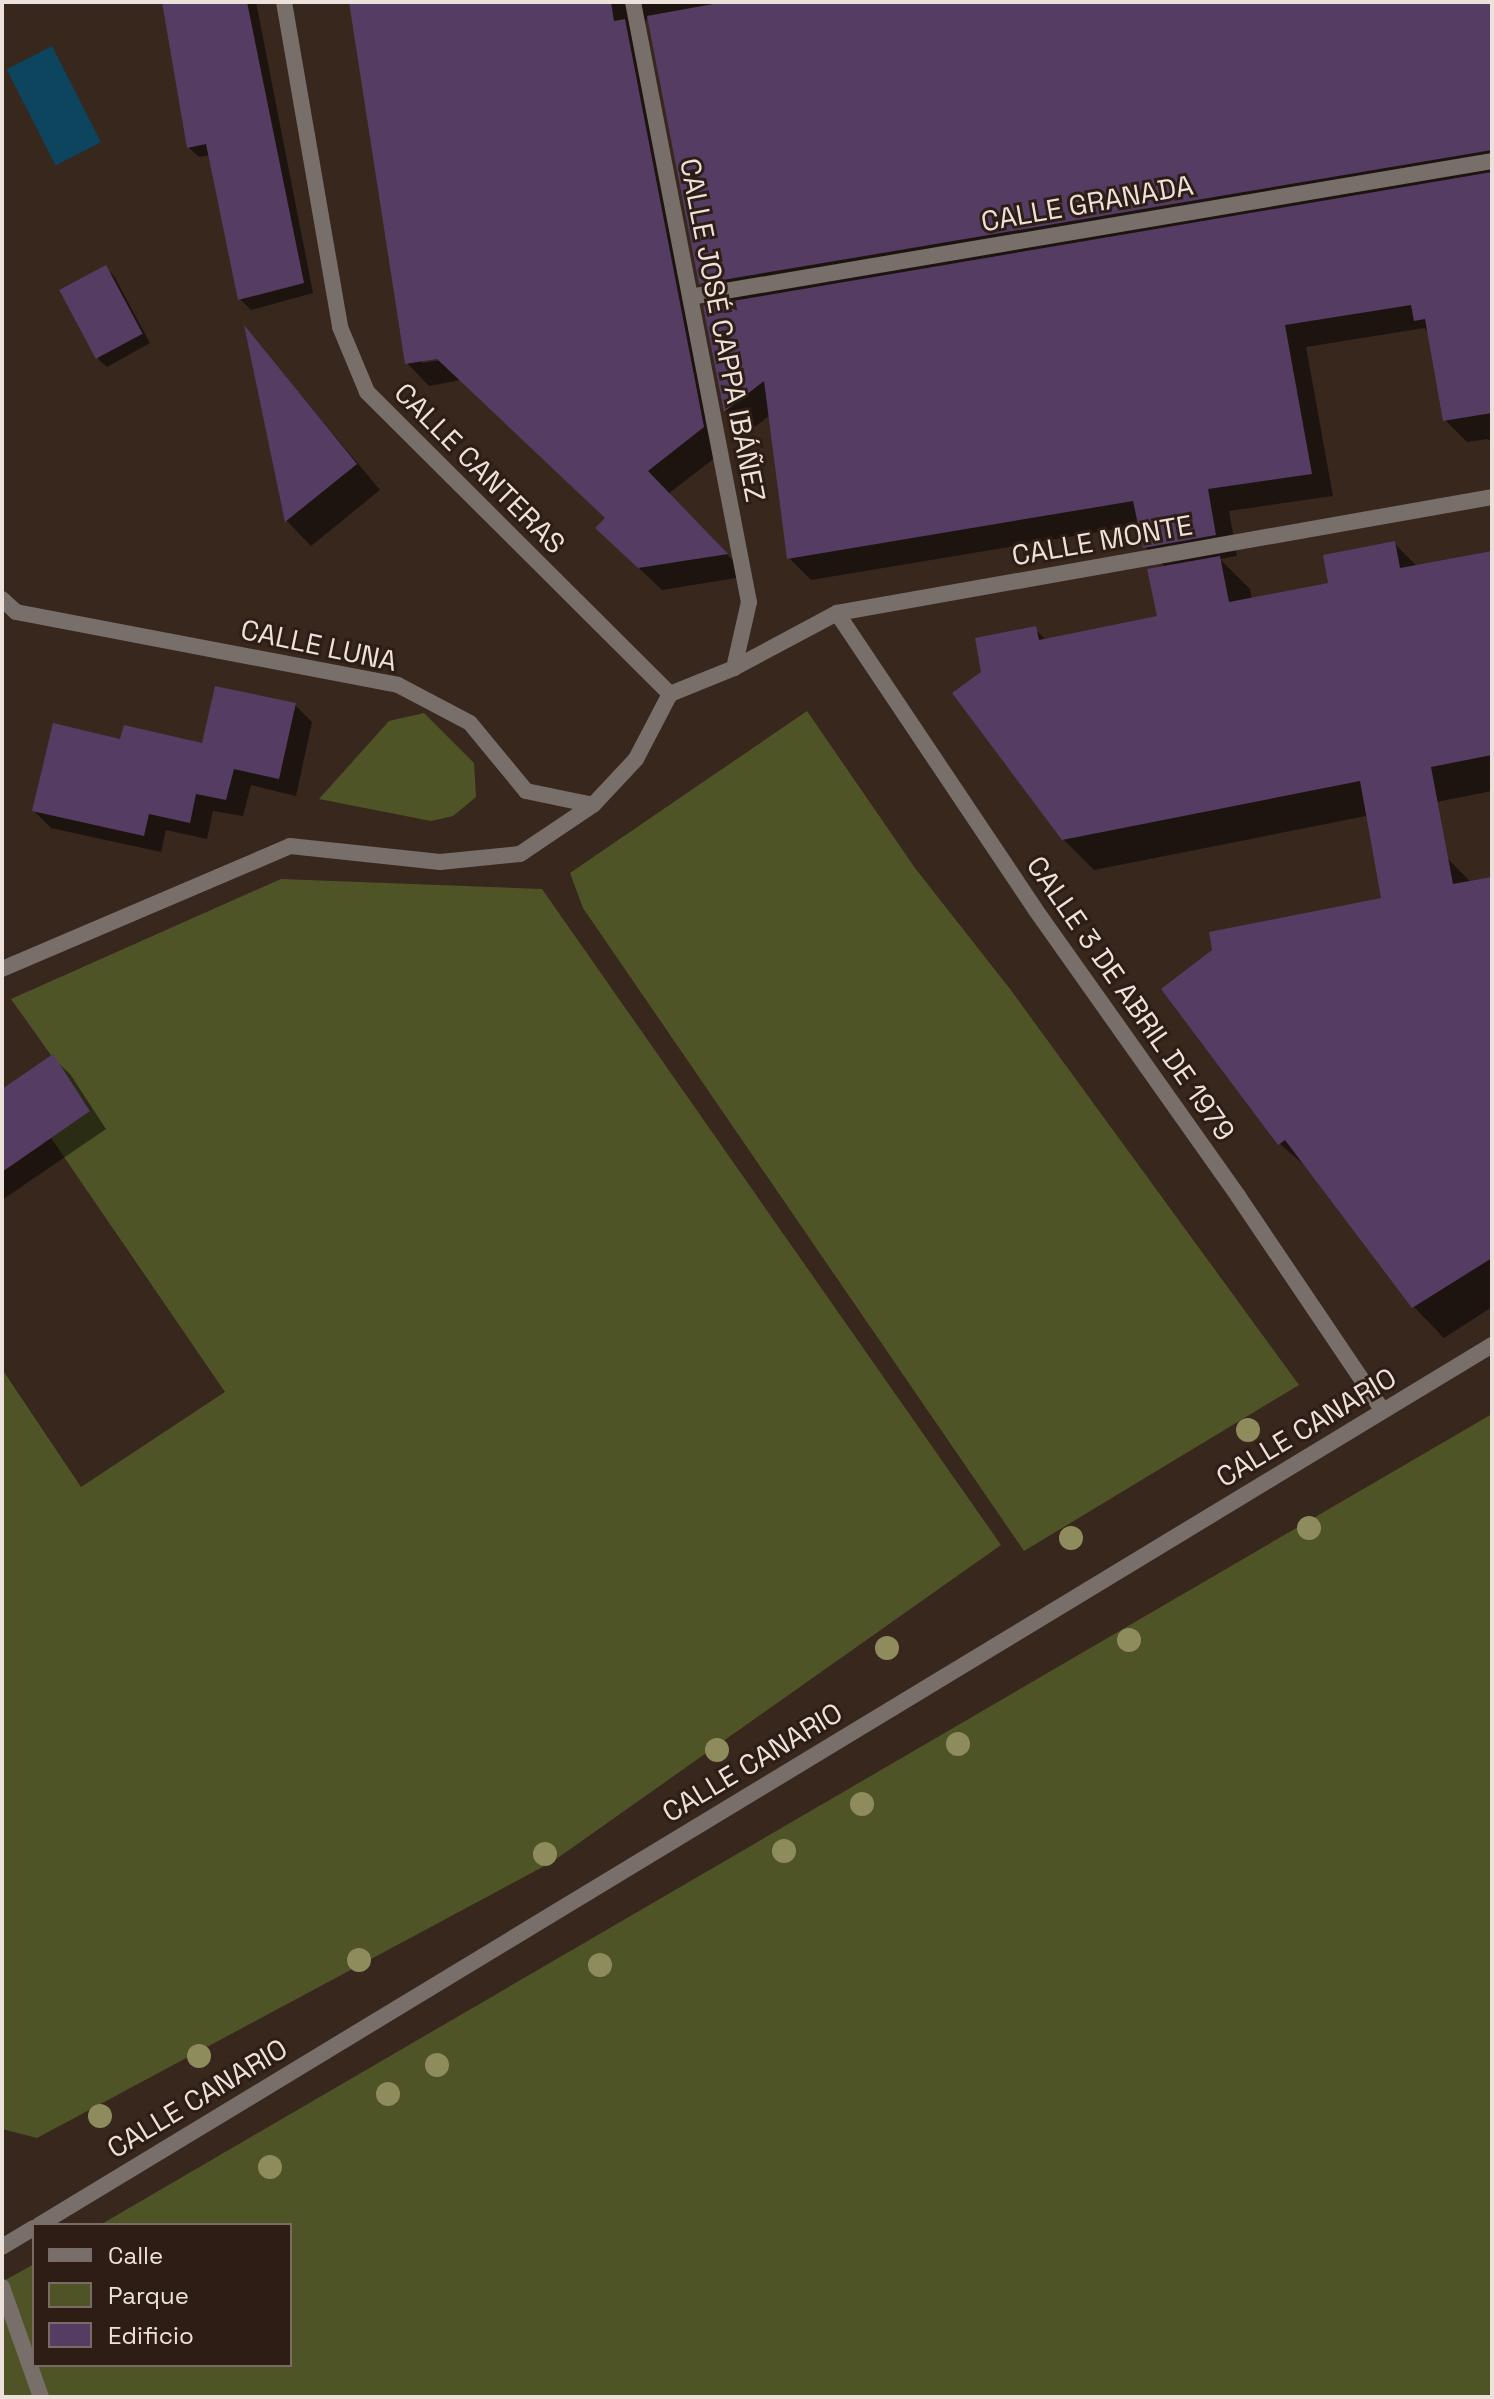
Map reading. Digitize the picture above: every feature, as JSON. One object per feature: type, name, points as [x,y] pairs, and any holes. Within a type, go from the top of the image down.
[{"type":"street","name":"CALLE CANTERAS","points":[[284,2],[340,327],[367,392],[670,694]]},
{"type":"street","name":"CALLE JOSÉ CAPPA IBÁÑEZ","points":[[633,2],[749,602],[734,668]]},
{"type":"street","name":"CALLE GRANADA","points":[[690,297],[1492,161]]},
{"type":"street","name":"CALLE MONTE","points":[[670,694],[734,668],[837,613],[1492,497]]},
{"type":"street","name":"CALLE LUNA","points":[[2,599],[16,612],[398,685],[470,723],[526,791],[593,805]]},
{"type":"street","name":"CALLE 3 DE ABRIL DE 1979","points":[[837,613],[1035,909],[1238,1196],[1383,1411]]},
{"type":"street","points":[[2,969],[290,846],[440,862],[520,854],[593,805],[636,759],[670,694]]},
{"type":"street","name":"CALLE CANARIO","points":[[41,2223],[1492,1345]]},
{"type":"street","name":"CALLE CANARIO","points":[[2,2247],[32,2228]]},
{"type":"street","points":[[2,2287],[41,2397]]},
{"type":"green space","points":[[807,711],[915,868],[1010,989],[1299,1385],[1024,1551],[583,908],[570,873]]},
{"type":"green space","points":[[424,713],[474,763],[476,797],[453,816],[431,821],[319,799],[389,721]]},
{"type":"green space","points":[[281,879],[542,889],[1001,1545],[552,1862],[37,2138],[2,2129],[2,1369],[81,1487],[225,1392],[51,1138],[90,1110],[11,999]]},
{"type":"green space","points":[[1492,1414],[1492,2397],[2,2397],[2,2282],[32,2265],[32,2367],[292,2367],[292,2223],[103,2223]]},
{"type":"water","points":[[52,46],[101,142],[56,165],[7,69]]},
{"type":"building","points":[[162,2],[247,2],[304,283],[238,300],[206,144],[187,148]]},
{"type":"building","points":[[349,2],[611,2],[614,21],[625,19],[704,427],[648,471],[728,554],[638,568],[595,528],[605,518],[437,359],[405,364]]},
{"type":"building","points":[[724,2],[1492,2],[1492,150],[699,284],[647,16]]},
{"type":"building","points":[[1492,172],[1492,413],[1443,421],[1425,319],[1414,321],[1411,305],[1285,325],[1312,474],[1208,489],[1216,535],[1143,548],[1133,501],[787,559],[764,381],[724,412],[703,306]]},
{"type":"building","points":[[106,265],[143,334],[96,359],[59,290]]},
{"type":"building","points":[[244,325],[357,464],[285,522]]},
{"type":"building","points":[[1395,541],[1400,568],[1492,551],[1492,755],[1431,767],[1453,884],[1492,877],[1492,1258],[1412,1308],[1285,1140],[1278,1145],[1161,989],[1212,950],[1209,932],[1381,898],[1360,781],[1062,840],[952,693],[981,672],[975,638],[1036,626],[1039,640],[1157,616],[1147,569],[1220,556],[1229,602],[1328,583],[1323,555]]},
{"type":"building","points":[[215,686],[296,703],[279,779],[234,769],[226,800],[196,794],[190,823],[149,814],[144,836],[32,811],[53,723],[120,739],[124,725],[202,743]]},
{"type":"building","points":[[53,1054],[90,1111],[2,1172],[2,1089]]}]
